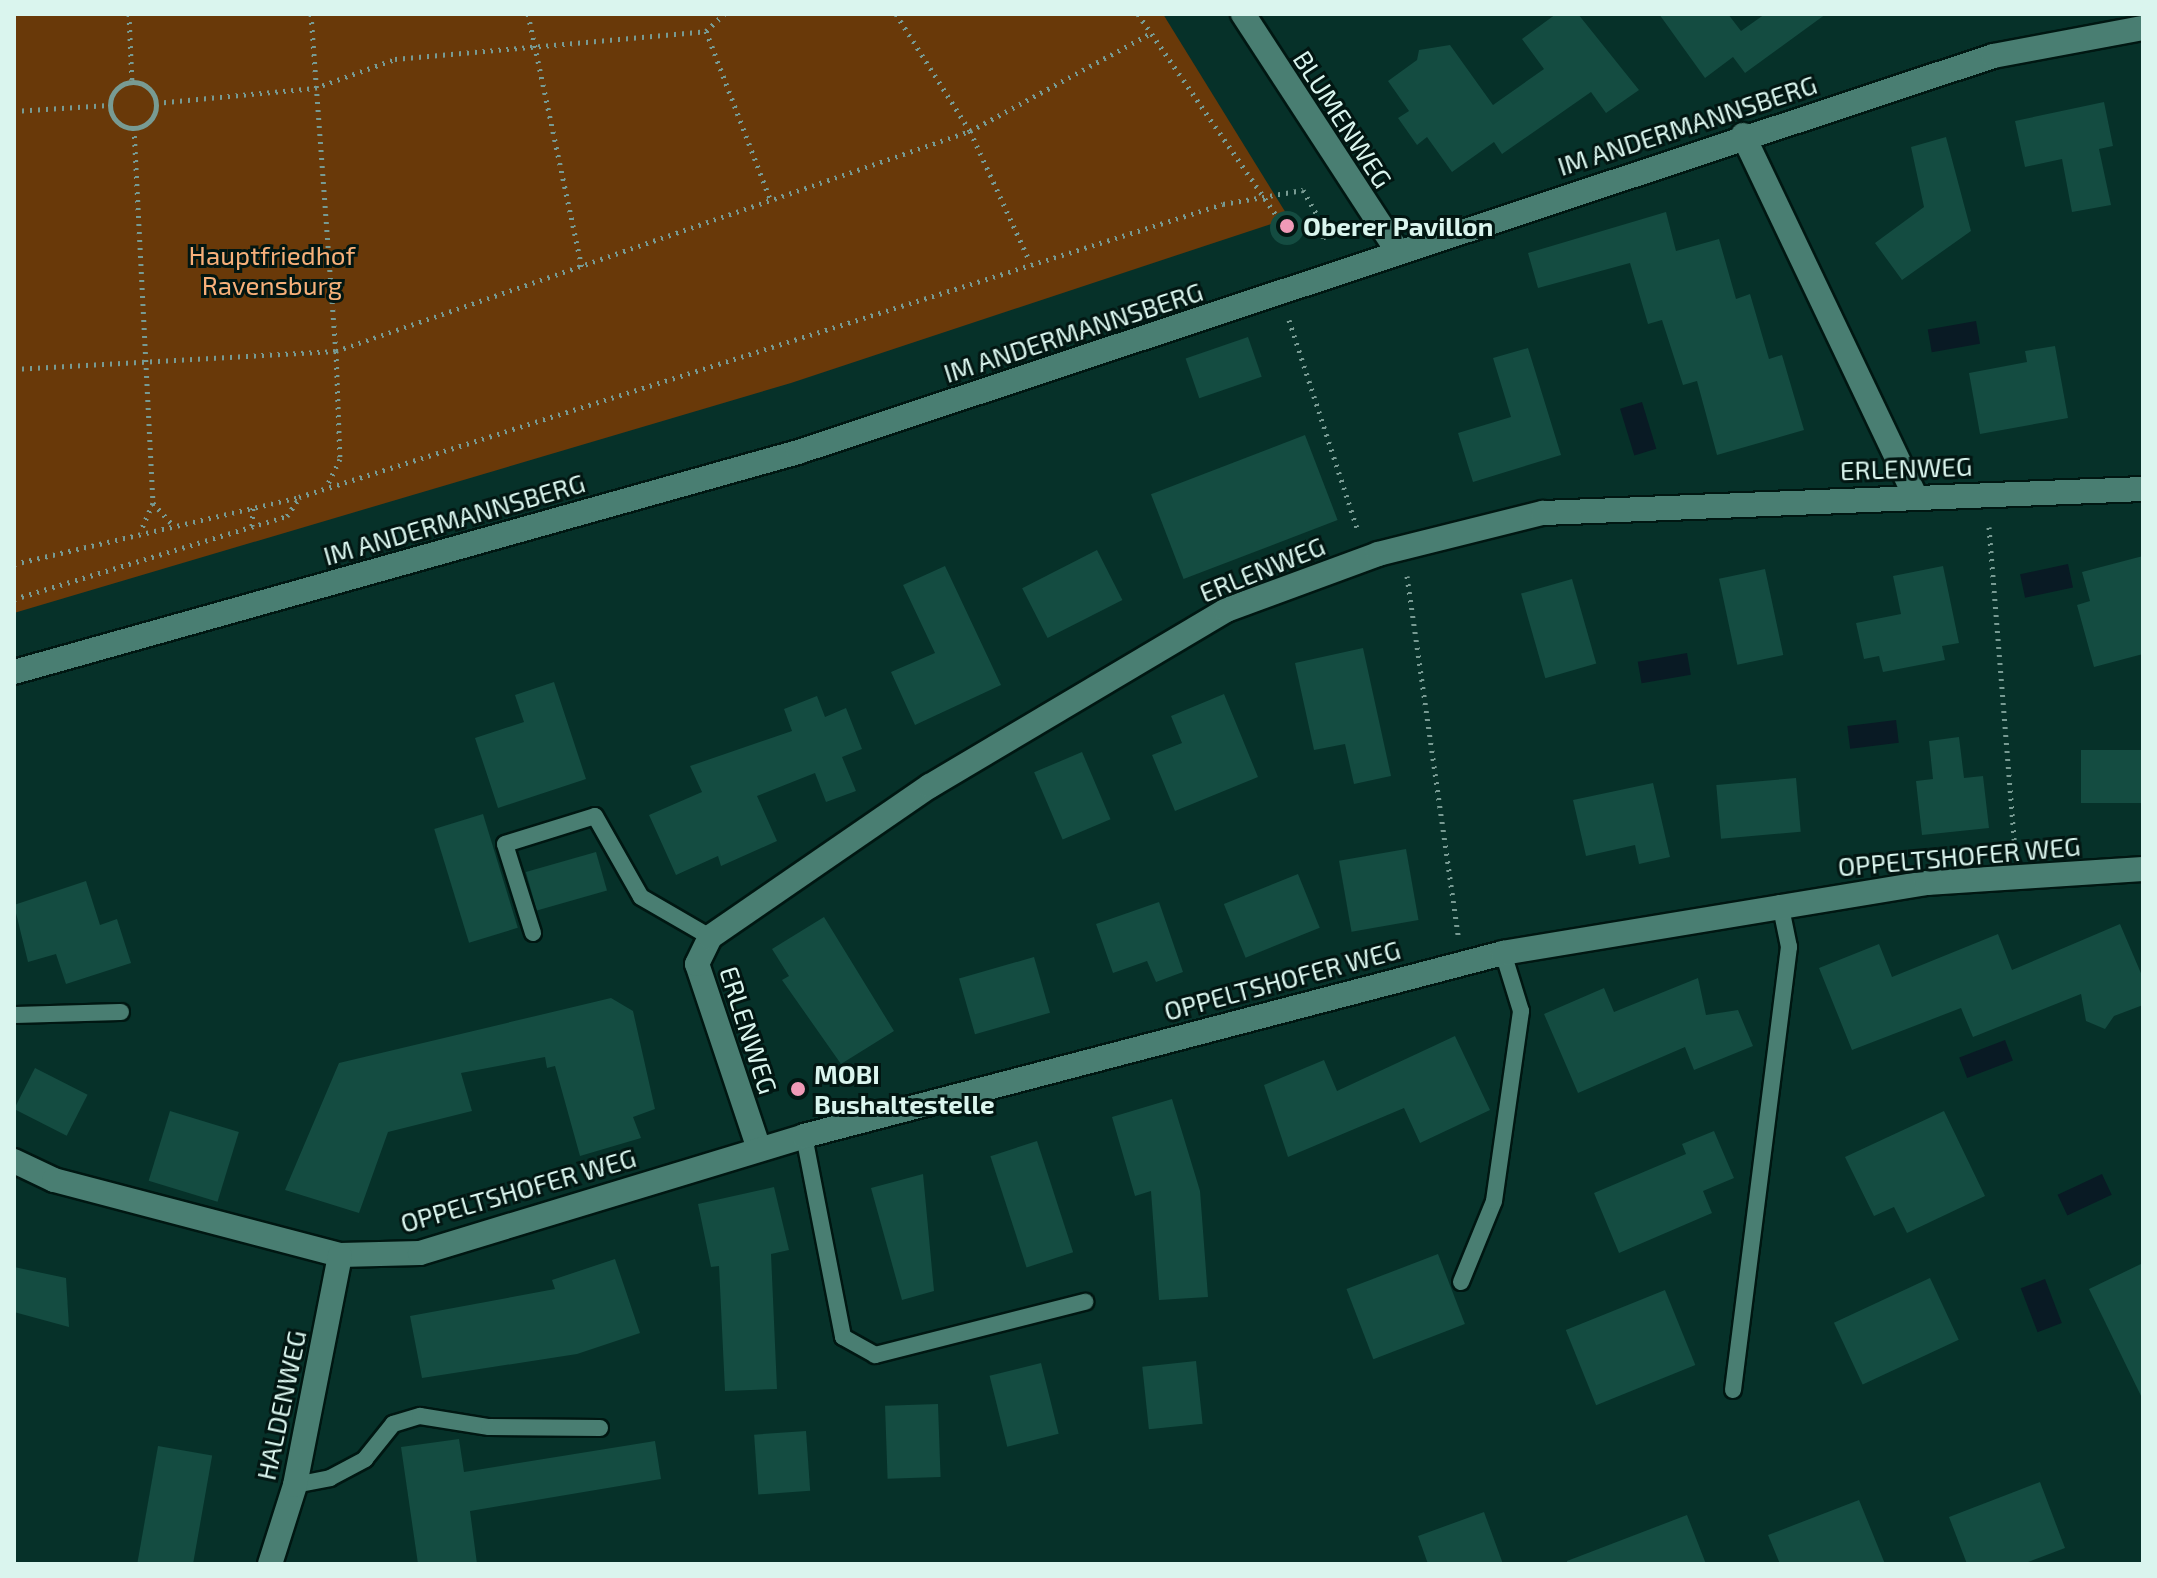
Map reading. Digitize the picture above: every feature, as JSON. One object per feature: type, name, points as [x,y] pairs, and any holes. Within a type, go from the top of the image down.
[{"type":"street","name":"BLUMENWEG","points":[[1243,14],[1398,252]]},
{"type":"street","name":"IM ANDERMANNSBERG","points":[[14,672],[798,452],[1277,294],[1743,135],[1993,56],[2143,28]]},
{"type":"street","points":[[1743,135],[1915,495]]},
{"type":"street","name":"ERLENWEG","points":[[759,1149],[697,964],[710,937],[1104,676],[1226,610],[1367,558],[1543,513],[1915,495],[2143,489]]},
{"type":"street","name":"OPPELTSHOFER WEG","points":[[14,1161],[54,1180],[340,1255],[420,1253],[804,1136],[1503,953],[1780,903],[2020,877],[2143,869]]},
{"type":"street","name":"HALDENWEG","points":[[270,1564],[295,1485],[340,1255]]},
{"type":"lane","points":[[533,933],[505,844],[595,816],[641,897],[710,937]]},
{"type":"lane","points":[[1733,1390],[1789,947],[1780,903]]},
{"type":"lane","points":[[1461,1282],[1494,1201],[1521,1011],[1503,953]]},
{"type":"lane","points":[[14,1015],[121,1012]]},
{"type":"lane","points":[[804,1136],[843,1337],[875,1355],[1085,1302]]},
{"type":"lane","points":[[295,1485],[330,1478],[365,1459],[393,1424],[420,1416],[489,1427],[600,1428]]},
{"type":"path","points":[[129,14],[132,82]]},
{"type":"path","points":[[311,14],[336,351],[340,459],[326,487]]},
{"type":"path","points":[[528,14],[538,43],[582,268]]},
{"type":"path","points":[[156,103],[315,88],[395,59],[538,43],[706,31],[724,14]]},
{"type":"path","points":[[896,14],[970,131],[1029,260]]},
{"type":"path","points":[[1138,14],[1276,215]]},
{"type":"path","points":[[706,31],[771,201]]},
{"type":"path","points":[[14,369],[336,351],[970,131],[1151,33]]},
{"type":"path","points":[[132,82],[149,88],[156,103],[149,122],[134,128],[118,122],[109,105],[114,91],[132,82]]},
{"type":"path","points":[[14,111],[109,105]]},
{"type":"path","points":[[134,128],[153,503],[140,532]]},
{"type":"path","points":[[14,564],[172,524],[299,497],[1029,260],[1264,197],[1303,190],[1325,229],[1314,254]]},
{"type":"path","points":[[1277,294],[1305,355],[1367,558]]},
{"type":"path","points":[[14,599],[287,516],[299,497]]},
{"type":"path","points":[[153,503],[172,524]]},
{"type":"path","points":[[252,526],[253,507]]},
{"type":"path","points":[[1988,520],[2020,877]]},
{"type":"path","points":[[1410,596],[1462,963]]},
{"type":"green space","name":"Hauptfriedhof Ravensburg","points":[[14,14],[1163,14],[1289,218],[791,383],[14,613]]},
{"type":"water","points":[[1976,321],[1980,344],[1932,352],[1928,330]]},
{"type":"water","points":[[1642,402],[1656,449],[1634,456],[1620,409]]},
{"type":"water","points":[[2068,564],[2073,587],[2025,598],[2020,574]]},
{"type":"water","points":[[1687,653],[1691,675],[1642,683],[1638,662]]},
{"type":"water","points":[[1896,720],[1899,743],[1850,749],[1847,726]]},
{"type":"water","points":[[2005,1040],[2013,1061],[1967,1078],[1959,1058]]},
{"type":"water","points":[[2102,1174],[2112,1195],[2067,1216],[2058,1195]]},
{"type":"water","points":[[2045,1279],[2062,1323],[2038,1332],[2021,1288]]},
{"type":"building","points":[[1556,14],[1578,14],[1639,90],[1606,113],[1591,92],[1502,154],[1494,142],[1452,172],[1427,137],[1417,145],[1398,118],[1409,111],[1388,81],[1417,60],[1419,50],[1450,45],[1493,105],[1544,69],[1522,39]]},
{"type":"building","points":[[1659,14],[1728,14],[1741,31],[1765,14],[1826,14],[1745,73],[1733,57],[1705,78]]},
{"type":"building","points":[[2104,102],[2113,146],[2099,149],[2111,205],[2072,212],[2062,159],[2025,167],[2015,121]]},
{"type":"building","points":[[1946,137],[1971,231],[1902,280],[1875,243],[1924,207],[1911,147]]},
{"type":"building","name":"Oberer Pavillon","points":[[1287,211],[1299,216],[1304,228],[1299,240],[1287,245],[1275,240],[1270,228],[1275,216]]},
{"type":"building","points":[[1666,212],[1676,251],[1719,239],[1736,299],[1750,294],[1769,359],[1782,355],[1804,430],[1717,455],[1697,381],[1683,385],[1662,320],[1648,324],[1630,263],[1538,288],[1528,253]]},
{"type":"building","points":[[1248,337],[1262,377],[1199,398],[1186,358]]},
{"type":"building","points":[[2055,346],[2068,418],[1980,434],[1969,373],[2027,362],[2025,351]]},
{"type":"building","points":[[1528,348],[1561,455],[1473,482],[1458,433],[1511,417],[1493,358]]},
{"type":"building","points":[[1305,435],[1338,520],[1184,579],[1151,494]]},
{"type":"building","points":[[1097,550],[1122,600],[1048,638],[1022,588]]},
{"type":"building","points":[[2143,556],[2143,654],[2094,667],[2077,605],[2090,601],[2082,572]]},
{"type":"building","points":[[945,566],[1001,685],[915,725],[891,672],[935,653],[903,585]]},
{"type":"building","points":[[1943,566],[1959,643],[1942,646],[1945,660],[1883,672],[1879,656],[1864,659],[1856,623],[1901,614],[1893,576]]},
{"type":"building","points":[[1765,569],[1783,655],[1737,665],[1719,579]]},
{"type":"building","points":[[1572,579],[1596,664],[1545,678],[1521,594]]},
{"type":"building","points":[[1363,648],[1391,776],[1354,784],[1345,744],[1314,750],[1295,663]]},
{"type":"building","points":[[554,682],[586,779],[498,808],[475,738],[524,722],[515,695]]},
{"type":"building","points":[[1224,694],[1258,777],[1175,811],[1152,755],[1182,743],[1171,716]]},
{"type":"building","points":[[817,696],[825,717],[846,708],[862,749],[842,757],[856,791],[826,802],[815,773],[757,796],[777,841],[721,866],[718,856],[676,875],[649,815],[702,792],[690,766],[792,731],[784,709]]},
{"type":"building","points":[[1959,737],[1964,778],[1983,776],[1989,828],[1922,835],[1916,781],[1933,779],[1929,741]]},
{"type":"building","points":[[2081,750],[2143,750],[2143,803],[2081,803]]},
{"type":"building","points":[[1082,752],[1111,819],[1063,840],[1034,772]]},
{"type":"building","points":[[1796,778],[1801,832],[1721,839],[1716,785]]},
{"type":"building","points":[[1653,783],[1670,857],[1639,864],[1635,845],[1586,856],[1573,800]]},
{"type":"building","points":[[483,814],[518,928],[469,943],[434,829]]},
{"type":"building","points":[[1406,849],[1419,920],[1352,932],[1339,861]]},
{"type":"building","points":[[596,852],[607,890],[537,911],[526,872]]},
{"type":"building","points":[[1298,874],[1320,928],[1246,958],[1224,904]]},
{"type":"building","points":[[86,881],[100,925],[117,919],[131,963],[66,984],[56,954],[28,962],[14,905]]},
{"type":"building","points":[[1159,902],[1183,972],[1156,982],[1147,961],[1113,973],[1096,924]]},
{"type":"building","points":[[824,917],[894,1031],[841,1064],[782,980],[789,976],[772,949]]},
{"type":"building","points":[[2120,924],[2143,978],[2143,1005],[2114,1016],[2105,1029],[2086,1021],[2081,994],[1973,1037],[1961,1008],[1852,1050],[1819,968],[1879,944],[1892,977],[1998,934],[2012,970]]},
{"type":"building","points":[[1034,957],[1050,1013],[975,1034],[959,978]]},
{"type":"building","points":[[1698,978],[1706,1015],[1738,1010],[1753,1046],[1694,1070],[1685,1047],[1578,1093],[1544,1014],[1604,988],[1614,1012]]},
{"type":"building","points":[[611,998],[633,1011],[655,1109],[633,1117],[641,1138],[580,1156],[555,1066],[547,1068],[545,1057],[461,1073],[472,1111],[388,1132],[359,1213],[285,1190],[339,1063]]},
{"type":"building","points":[[1455,1036],[1490,1110],[1420,1143],[1404,1108],[1288,1157],[1264,1085],[1324,1060],[1337,1091]]},
{"type":"building","points":[[35,1068],[88,1095],[67,1136],[14,1109]]},
{"type":"building","points":[[1172,1099],[1200,1191],[1208,1297],[1159,1300],[1151,1191],[1135,1196],[1112,1117]]},
{"type":"building","points":[[170,1111],[239,1132],[218,1202],[149,1181]]},
{"type":"building","points":[[1944,1111],[1985,1196],[1907,1233],[1894,1207],[1874,1216],[1845,1157]]},
{"type":"building","points":[[1714,1131],[1734,1178],[1703,1191],[1712,1213],[1619,1253],[1594,1193],[1686,1154],[1682,1144]]},
{"type":"building","points":[[1037,1141],[1073,1252],[1027,1267],[990,1156]]},
{"type":"building","points":[[923,1174],[934,1291],[902,1300],[871,1188]]},
{"type":"building","points":[[774,1187],[789,1250],[771,1254],[777,1389],[725,1391],[719,1266],[711,1267],[698,1204]]},
{"type":"building","points":[[1438,1254],[1465,1324],[1373,1359],[1347,1289]]},
{"type":"building","points":[[615,1259],[640,1333],[577,1354],[422,1378],[410,1316],[555,1289],[552,1280]]},
{"type":"building","points":[[2143,1263],[2143,1400],[2089,1289]]},
{"type":"building","points":[[14,1267],[66,1278],[69,1327],[14,1312]]},
{"type":"building","points":[[1930,1278],[1959,1340],[1863,1384],[1834,1323]]},
{"type":"building","points":[[1665,1290],[1695,1365],[1596,1405],[1566,1330]]},
{"type":"building","points":[[1196,1361],[1203,1424],[1149,1429],[1142,1367]]},
{"type":"building","points":[[1041,1363],[1059,1434],[1007,1447],[990,1376]]},
{"type":"building","points":[[938,1404],[941,1477],[888,1479],[885,1406]]},
{"type":"building","points":[[806,1431],[810,1491],[758,1494],[754,1435]]},
{"type":"building","points":[[459,1439],[464,1472],[655,1441],[661,1479],[470,1511],[477,1564],[418,1564],[401,1447]]},
{"type":"building","points":[[158,1446],[212,1456],[193,1564],[137,1564]]},
{"type":"building","points":[[2040,1482],[2065,1548],[2023,1564],[1967,1564],[1949,1517]]},
{"type":"building","points":[[1859,1500],[1885,1564],[1780,1564],[1768,1535]]},
{"type":"building","points":[[1484,1512],[1503,1564],[1428,1564],[1418,1536]]},
{"type":"building","points":[[1687,1515],[1706,1564],[1567,1564],[1567,1561]]},
{"type":"place","name":"Oberer Pavillon","points":[[1287,226]]},
{"type":"place","name":"MOBI Bushaltestelle","points":[[798,1089]]}]
